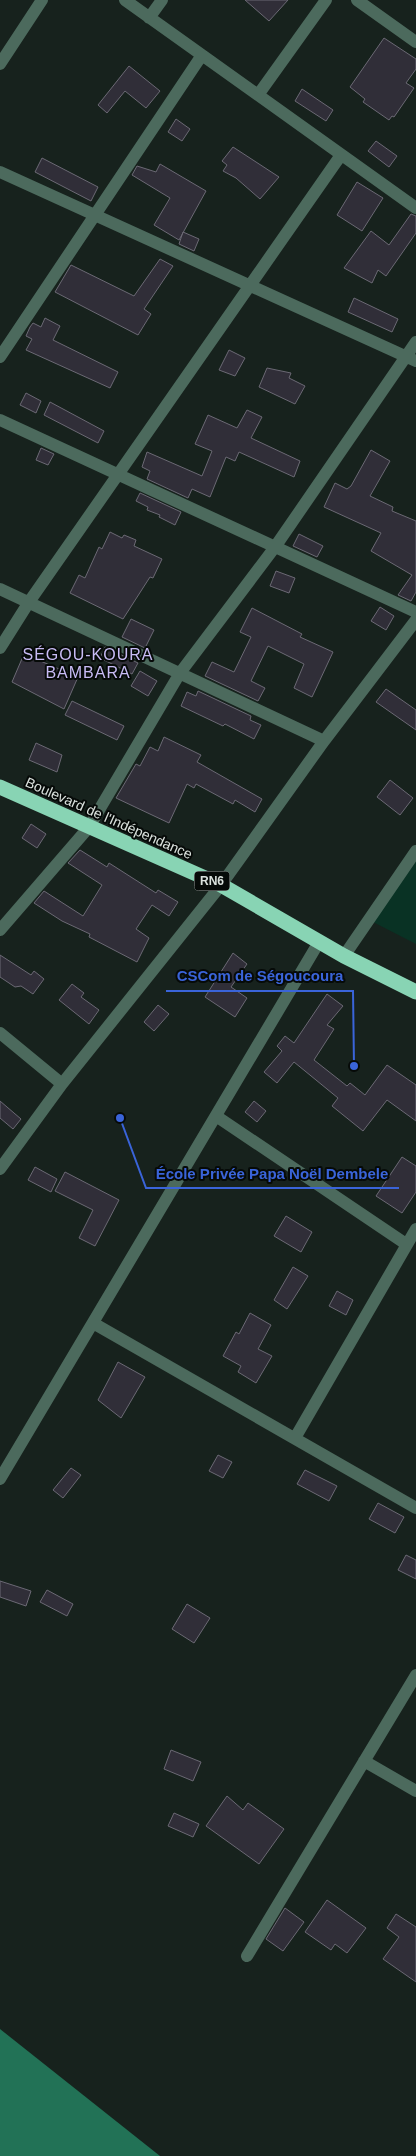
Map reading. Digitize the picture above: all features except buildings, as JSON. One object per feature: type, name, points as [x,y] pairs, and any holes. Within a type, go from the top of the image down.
[{"type":"highway","name":"Boulevard de l'Indépendance","points":[[0,788],[221,885],[344,956],[416,992]]},
{"type":"street","points":[[0,64],[42,0]]},
{"type":"street","points":[[125,0],[341,155],[415,205]]},
{"type":"street","points":[[150,18],[162,0]]},
{"type":"street","points":[[258,95],[326,0]]},
{"type":"street","points":[[357,0],[416,42]]},
{"type":"street","points":[[0,356],[202,55]]},
{"type":"street","points":[[0,648],[29,602],[341,155]]},
{"type":"street","points":[[0,172],[411,359]]},
{"type":"street","points":[[0,930],[89,827],[180,673],[275,547],[411,359],[416,342]]},
{"type":"street","points":[[0,420],[416,612]]},
{"type":"street","points":[[0,588],[324,741]]},
{"type":"street","points":[[0,1169],[62,1084],[221,885],[324,741],[416,620]]},
{"type":"street","points":[[344,956],[416,851]]},
{"type":"street","points":[[0,1479],[319,942]]},
{"type":"street","points":[[0,1034],[62,1084]]},
{"type":"street","points":[[216,1116],[406,1244]]},
{"type":"street","points":[[295,1438],[416,1229]]},
{"type":"street","points":[[93,1323],[416,1508]]},
{"type":"street","points":[[247,1956],[416,1675]]},
{"type":"street","points":[[364,1761],[416,1791]]},
{"type":"shaded area","points":[[416,861],[416,944],[373,922]]},
{"type":"shaded area","points":[[0,2029],[160,2156],[0,2156]]},
{"type":"place","name":"CSCom de Ségoucoura","points":[[354,1066]]},
{"type":"place","name":"École Privée Papa Noël Dembele","points":[[120,1118]]},
{"type":"district","name":"SÉGOU-KOURA BAMBARA","points":[[88,663]]}]
